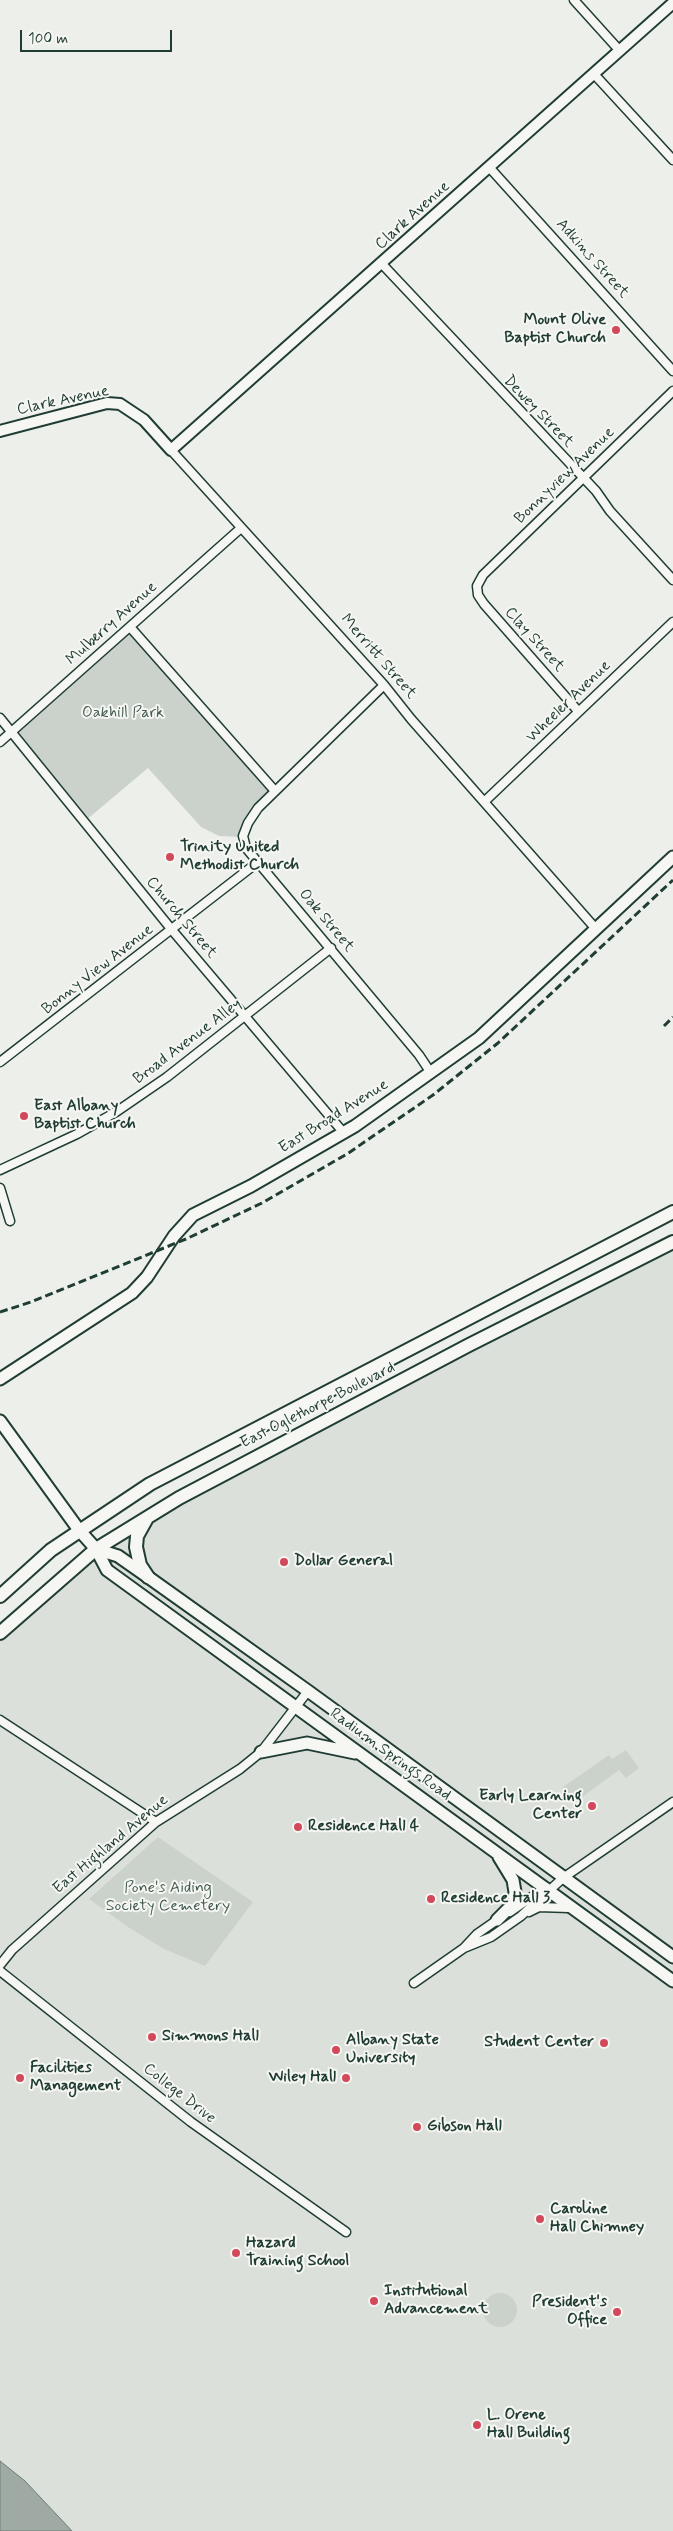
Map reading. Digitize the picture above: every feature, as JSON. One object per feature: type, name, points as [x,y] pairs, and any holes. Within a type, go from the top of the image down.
[{"type":"main road","name":"East Broad Avenue","points":[[0,1380],[132,1293],[147,1277],[174,1236],[193,1215],[251,1186],[343,1132],[479,1038],[673,857]]},
{"type":"main road","name":"East Oglethorpe Boulevard","points":[[0,1596],[51,1550],[150,1484],[178,1468],[673,1212]]},
{"type":"main road","name":"East Oglethorpe Boulevard","points":[[0,1633],[96,1549],[148,1516],[317,1425],[673,1242]]},
{"type":"main road","name":"Radium Springs Road","points":[[0,1421],[79,1530],[96,1549],[107,1570],[548,1888],[673,1981]]},
{"type":"main road","points":[[148,1516],[137,1536],[136,1547],[140,1565],[148,1577]]},
{"type":"main road","name":"Radium Springs Road","points":[[96,1549],[118,1556],[308,1690],[673,1957]]},
{"type":"main road","points":[[261,1752],[307,1743],[360,1754]]},
{"type":"main road","points":[[493,1849],[513,1880],[515,1892],[513,1904],[497,1920]]},
{"type":"street","points":[[574,0],[620,51]]},
{"type":"street","name":"Clark Avenue","points":[[171,450],[673,3]]},
{"type":"street","points":[[594,74],[673,160]]},
{"type":"street","name":"Adkins Street","points":[[490,167],[673,371]]},
{"type":"street","name":"Dewey Street","points":[[382,264],[583,478],[610,511],[673,580]]},
{"type":"street","name":"Bonnyview Avenue","points":[[479,582],[483,575],[673,391]]},
{"type":"street","name":"Clark Avenue","points":[[0,431],[107,403],[120,404],[132,410]]},
{"type":"street","name":"Merritt Street","points":[[132,410],[171,450],[384,685],[411,719],[596,929]]},
{"type":"street","name":"Mulberry Avenue","points":[[0,742],[242,528]]},
{"type":"street","name":"Clay Street","points":[[479,582],[478,595],[484,604],[578,712]]},
{"type":"street","name":"Wheeler Avenue","points":[[484,802],[673,622]]},
{"type":"street","points":[[130,627],[275,791],[384,685]]},
{"type":"street","name":"Church Street","points":[[0,718],[172,930],[343,1132]]},
{"type":"street","name":"Oak Street","points":[[275,791],[258,808],[248,823],[244,836],[246,848],[419,1054],[431,1072]]},
{"type":"street","name":"Bonny View Avenue","points":[[0,1062],[258,862]]},
{"type":"street","name":"Broad Avenue Alley","points":[[0,1170],[77,1134],[116,1112],[167,1077],[331,948]]},
{"type":"street","points":[[0,1188],[10,1220]]},
{"type":"street","name":"East Highland Avenue","points":[[0,1965],[12,1950],[156,1822],[240,1769],[261,1752],[308,1690]]},
{"type":"street","points":[[0,1720],[156,1822]]},
{"type":"street","points":[[414,1983],[464,1948],[477,1934],[497,1920],[563,1878],[673,1802]]},
{"type":"street","points":[[521,1916],[548,1888]]},
{"type":"street","points":[[464,1948],[491,1938],[521,1916],[539,1907],[557,1906],[576,1909]]},
{"type":"street","name":"College Drive","points":[[0,1972],[191,2122],[346,2232]]},
{"type":"shaded area","name":"Albany State University","points":[[673,1244],[673,2531],[72,2531],[0,2461],[0,1639],[23,1617],[112,1544],[169,1506]]},
{"type":"shaded area","points":[[0,2461],[25,2481],[72,2531],[0,2531]]},
{"type":"green space","name":"Oakhill Park","points":[[130,628],[271,790],[241,837],[219,836],[201,827],[148,768],[85,821],[13,731]]},
{"type":"green space","points":[[626,1750],[639,1768],[626,1778],[619,1770],[574,1803],[563,1787],[609,1755],[612,1759]]},
{"type":"green space","name":"Pone's Aiding Society Cemetery","points":[[158,1837],[253,1902],[205,1966],[164,1949],[128,1927],[89,1899]]},
{"type":"green space","points":[[500,2293],[507,2294],[512,2298],[516,2303],[516,2317],[512,2322],[507,2326],[500,2327],[493,2326],[488,2322],[484,2317],[483,2310],[484,2303],[488,2298],[493,2294]]},
{"type":"railway","points":[[0,1312],[31,1302],[186,1239],[262,1203],[347,1154],[433,1095],[498,1043],[673,880]]},
{"type":"railway","points":[[664,1026],[673,1017]]},
{"type":"place","name":"Mount Olive Baptist Church","points":[[616,330]]},
{"type":"place","name":"Trinity United Methodist Church","points":[[170,857]]},
{"type":"place","name":"East Albany Baptist Church","points":[[24,1116]]},
{"type":"place","name":"Dollar General","points":[[284,1562]]},
{"type":"place","name":"Early Learning Center","points":[[592,1806]]},
{"type":"place","name":"Residence Hall 4","points":[[298,1827]]},
{"type":"place","name":"Residence Hall 3","points":[[431,1899]]},
{"type":"place","name":"Simmons Hall","points":[[152,2037]]},
{"type":"place","name":"Student Center","points":[[604,2043]]},
{"type":"place","name":"Albany State University","points":[[336,2050]]},
{"type":"place","name":"Facilities Management","points":[[20,2078]]},
{"type":"place","name":"Wiley Hall","points":[[346,2078]]},
{"type":"place","name":"Gibson Hall","points":[[417,2127]]},
{"type":"place","name":"Caroline Hall Chimney","points":[[540,2219]]},
{"type":"place","name":"Hazard Training School","points":[[236,2253]]},
{"type":"place","name":"Institutional Advancement","points":[[374,2301]]},
{"type":"place","name":"President's Office","points":[[617,2312]]},
{"type":"place","name":"L. Orene Hall Building","points":[[477,2425]]}]
